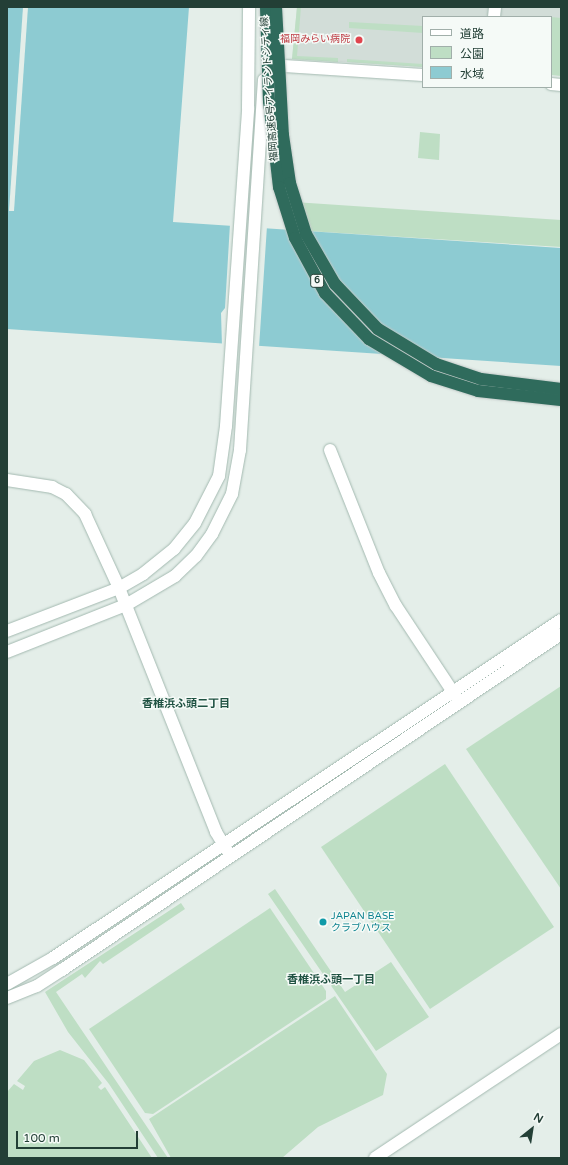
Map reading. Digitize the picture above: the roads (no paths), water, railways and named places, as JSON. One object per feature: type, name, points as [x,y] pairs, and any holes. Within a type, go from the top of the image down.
[{"type":"highway","name":"福岡高速6号アイランドシティ線","points":[[266,7],[269,101],[279,187],[295,238],[325,293],[369,339],[432,376],[478,391],[561,400]]},
{"type":"highway","name":"福岡高速6号アイランドシティ線","points":[[276,7],[281,108],[290,183],[306,234],[335,284],[378,329],[436,364],[481,379],[561,389]]},
{"type":"street","points":[[7,631],[119,588],[174,549],[196,523],[219,476],[226,426],[246,133],[249,7]]},
{"type":"street","points":[[7,652],[126,605],[179,573],[212,534],[236,481],[260,134],[273,7]]},
{"type":"street","points":[[266,65],[422,75]]},
{"type":"street","points":[[330,450],[379,573],[396,606],[457,697]]},
{"type":"street","points":[[7,480],[52,487],[74,501],[90,525],[119,588],[223,844],[231,856]]},
{"type":"street","points":[[7,998],[37,986],[231,856],[457,697],[561,620]]},
{"type":"street","points":[[7,984],[30,973],[223,844],[457,697],[561,634]]},
{"type":"street","points":[[376,1158],[561,1034]]},
{"type":"water","points":[[7,7],[189,7],[173,222],[561,248],[561,366],[7,329]]},
{"type":"place","name":"福岡みらい病院","points":[[359,40]]},
{"type":"place","name":"JAPAN BASE クラブハウス","points":[[323,922]]},
{"type":"district","name":"香椎浜ふ頭二丁目","points":[[186,704]]},
{"type":"district","name":"香椎浜ふ頭一丁目","points":[[331,980]]}]
